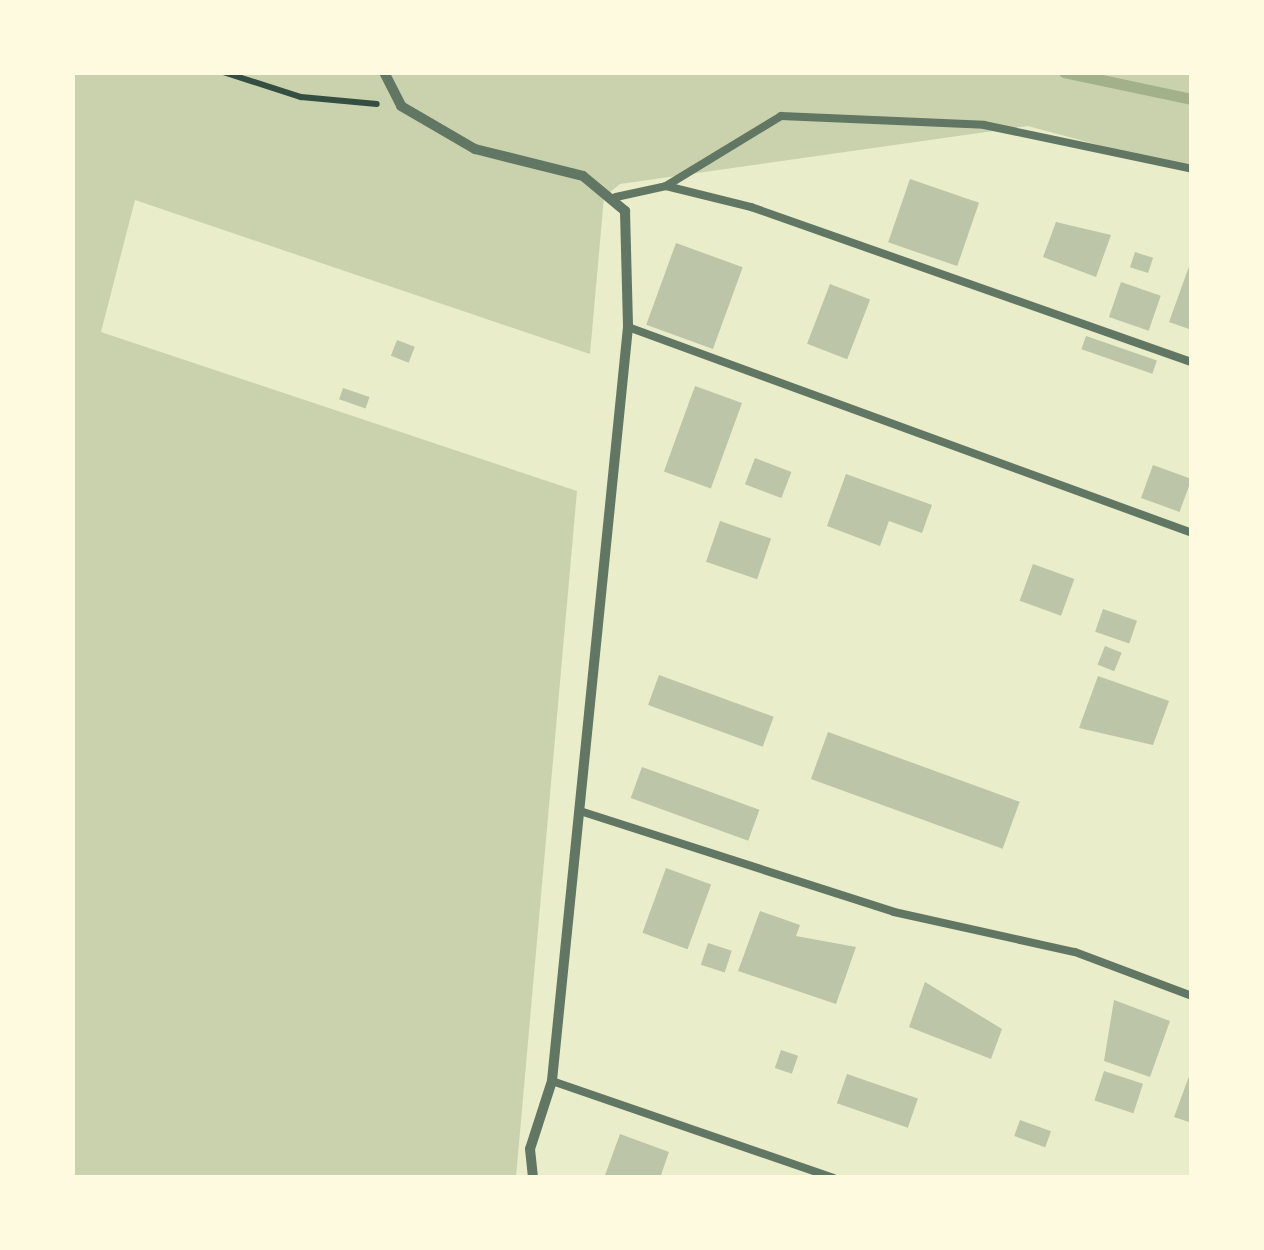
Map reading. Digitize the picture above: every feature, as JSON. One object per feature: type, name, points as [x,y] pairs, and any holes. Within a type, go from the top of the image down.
[{"type":"street","points":[[384,72],[401,106],[474,149],[583,176],[616,197],[631,258],[628,328],[552,1081],[530,1149],[533,1178]]},
{"type":"lane","points":[[616,197],[666,186],[781,116],[984,126],[1192,169]]},
{"type":"lane","points":[[666,186],[752,207],[1192,362]]},
{"type":"lane","points":[[628,328],[1192,532]]},
{"type":"lane","points":[[580,811],[894,912],[1076,952],[1192,996]]},
{"type":"lane","points":[[552,1081],[834,1178]]},
{"type":"path","points":[[223,72],[301,97],[401,106]]},
{"type":"green space","points":[[72,73],[1191,73],[1191,170],[1028,126],[620,184],[604,197],[590,354],[135,200],[101,332],[577,491],[516,1177],[73,1177]]},
{"type":"building","points":[[910,179],[979,203],[957,266],[888,242]]},
{"type":"building","points":[[1056,222],[1111,235],[1096,277],[1043,257]]},
{"type":"building","points":[[676,243],[743,267],[713,349],[646,325]]},
{"type":"building","points":[[1135,252],[1153,258],[1148,273],[1130,267]]},
{"type":"building","points":[[1192,262],[1192,330],[1169,322]]},
{"type":"building","points":[[1121,282],[1161,296],[1149,331],[1109,317]]},
{"type":"building","points":[[830,284],[870,299],[847,359],[807,344]]},
{"type":"building","points":[[1086,336],[1157,360],[1152,374],[1081,349]]},
{"type":"building","points":[[397,340],[415,347],[409,363],[391,356]]},
{"type":"building","points":[[695,386],[742,403],[711,489],[664,472]]},
{"type":"building","points":[[343,388],[369,397],[366,408],[339,399]]},
{"type":"building","points":[[755,458],[791,472],[781,498],[745,484]]},
{"type":"building","points":[[1153,465],[1192,479],[1180,512],[1141,498]]},
{"type":"building","points":[[846,474],[932,505],[922,533],[889,521],[880,546],[827,526]]},
{"type":"building","points":[[720,521],[771,539],[757,579],[706,562]]},
{"type":"building","points":[[1033,564],[1074,579],[1061,616],[1020,601]]},
{"type":"building","points":[[1103,609],[1137,621],[1129,643],[1095,632]]},
{"type":"building","points":[[1105,646],[1122,653],[1114,671],[1098,665]]},
{"type":"building","points":[[659,675],[774,717],[763,747],[648,705]]},
{"type":"building","points":[[1098,676],[1169,701],[1153,745],[1079,728]]},
{"type":"building","points":[[828,732],[1020,802],[1003,849],[811,779]]},
{"type":"building","points":[[642,767],[759,810],[748,841],[631,798]]},
{"type":"building","points":[[666,868],[711,884],[688,949],[642,933]]},
{"type":"building","points":[[760,911],[800,925],[796,936],[856,947],[836,1004],[738,971]]},
{"type":"building","points":[[708,943],[732,951],[725,973],[701,965]]},
{"type":"building","points":[[925,982],[1002,1029],[991,1059],[909,1027]]},
{"type":"building","points":[[1114,1000],[1170,1021],[1150,1077],[1104,1061]]},
{"type":"building","points":[[781,1050],[798,1056],[792,1074],[775,1068]]},
{"type":"building","points":[[1104,1071],[1143,1084],[1133,1113],[1094,1100]]},
{"type":"building","points":[[1192,1071],[1192,1123],[1174,1117]]},
{"type":"building","points":[[847,1074],[918,1098],[908,1128],[837,1103]]},
{"type":"building","points":[[1020,1120],[1051,1131],[1045,1147],[1014,1136]]},
{"type":"building","points":[[620,1134],[669,1152],[660,1178],[604,1178]]},
{"type":"waterway","points":[[1064,72],[1192,99]]}]
